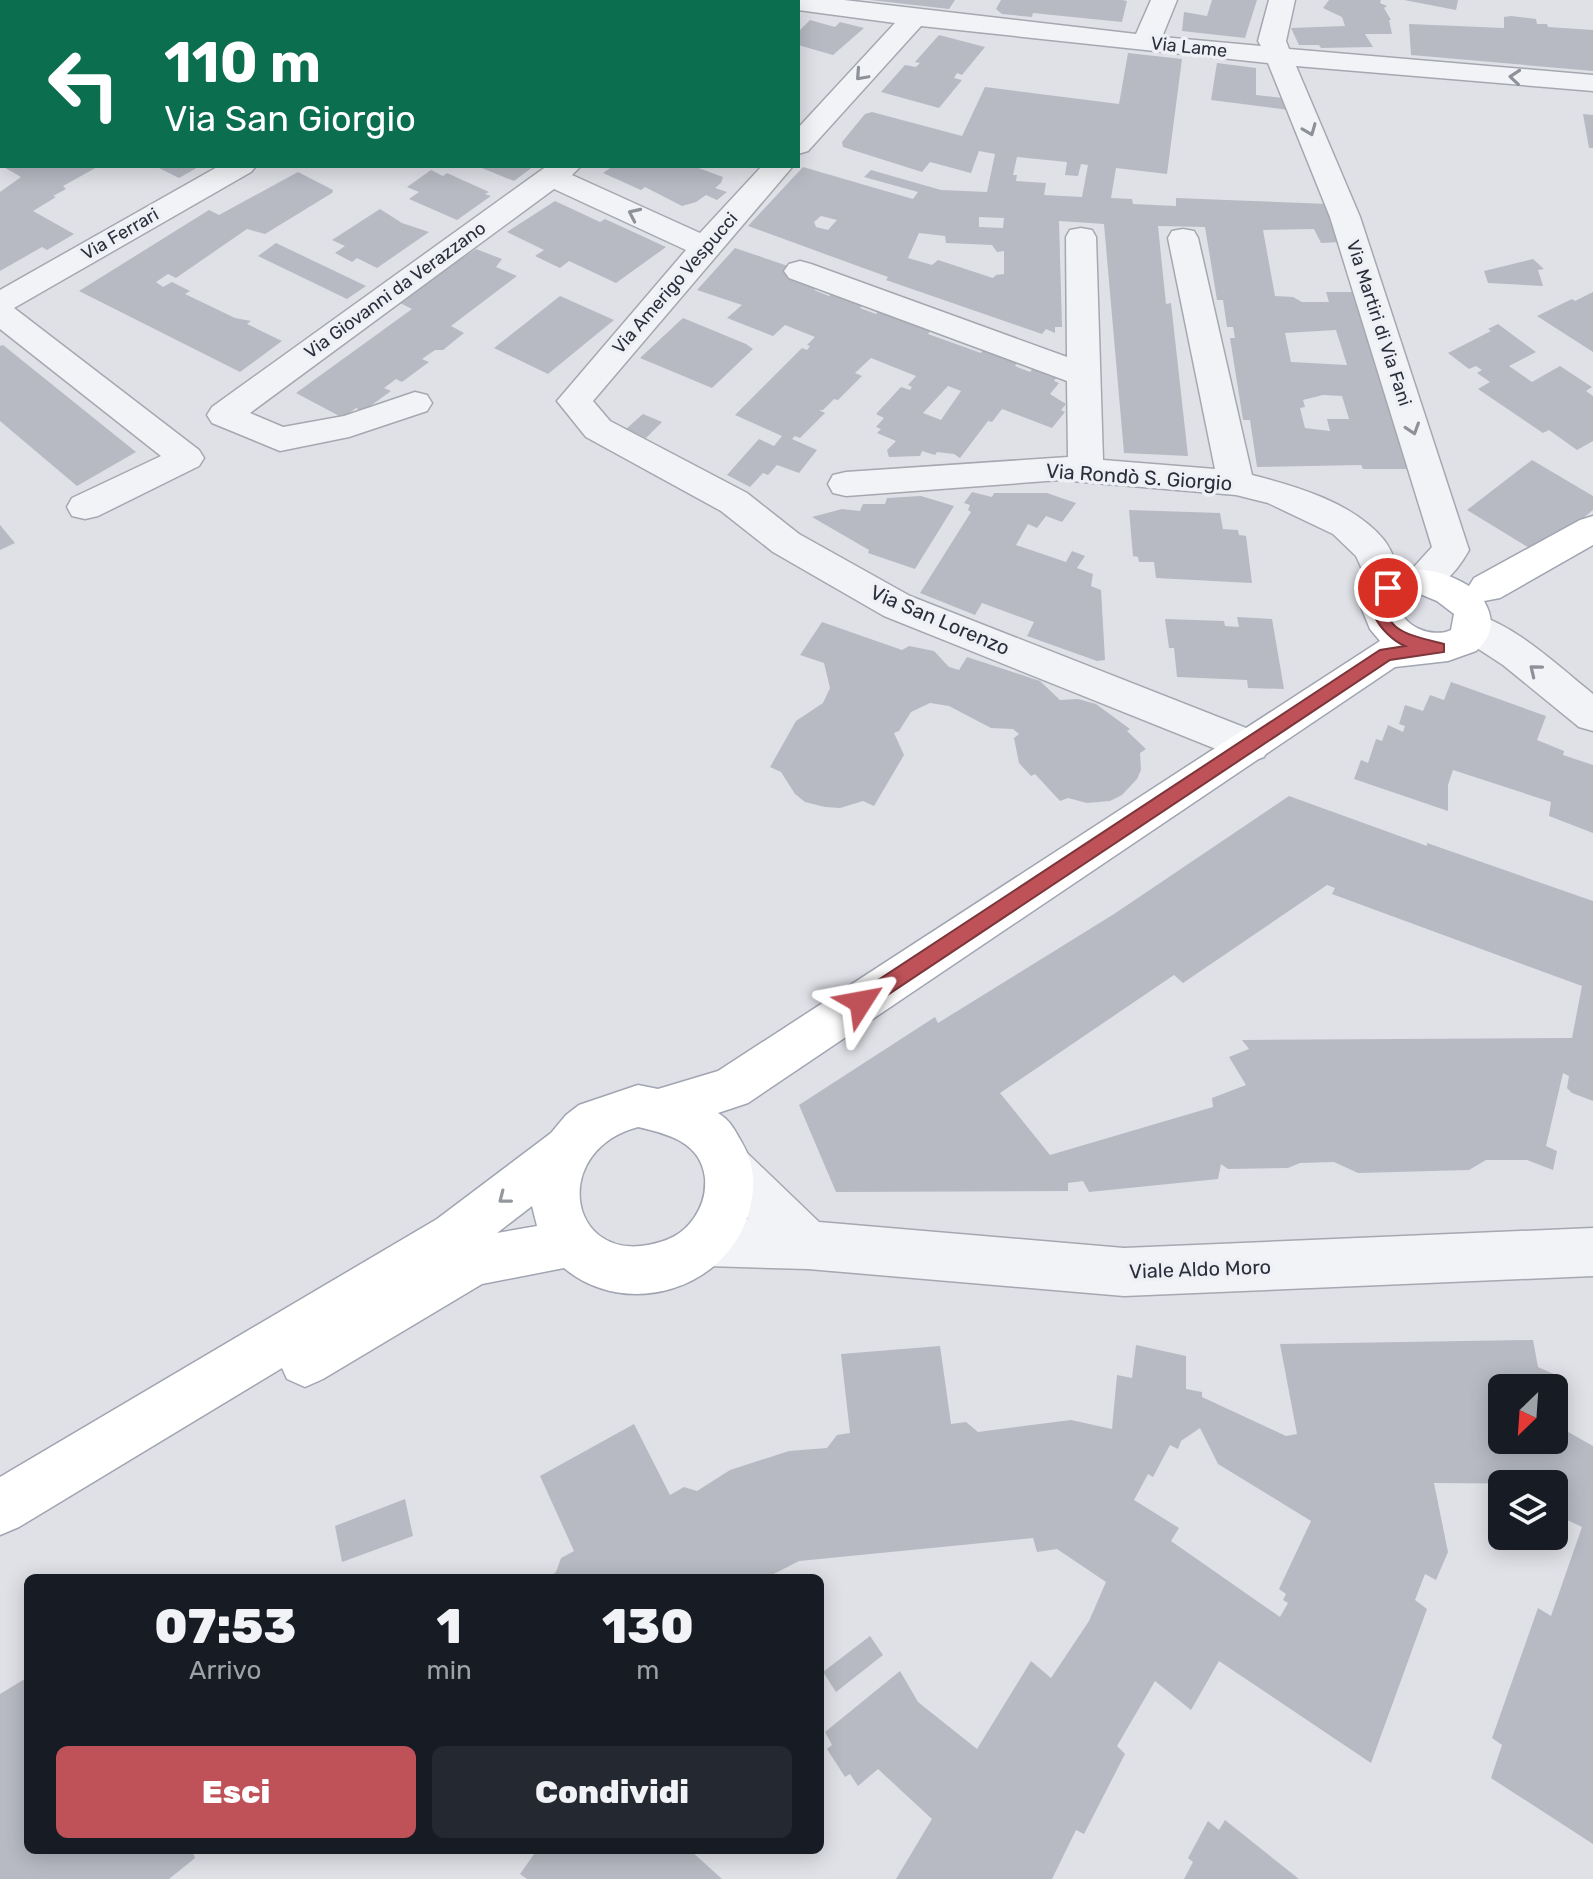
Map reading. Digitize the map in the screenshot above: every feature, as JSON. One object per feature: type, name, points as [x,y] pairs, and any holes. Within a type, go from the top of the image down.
[{"type":"main road","points":[[1406,591],[1487,588],[1593,529]]},
{"type":"main road","points":[[0,1508],[455,1236],[565,1150],[585,1128],[610,1113],[638,1106],[667,1107],[731,1088],[1386,654],[1454,646],[1466,639],[1487,588]]},
{"type":"main road","points":[[1406,591],[1466,603],[1473,616],[1473,627]]},
{"type":"main road","points":[[1406,591],[1386,626],[1417,645],[1438,648]]},
{"type":"main road","points":[[1386,654],[1406,591]]},
{"type":"main road","points":[[565,1150],[556,1173],[554,1197],[558,1221],[572,1243],[594,1261],[623,1271],[653,1271],[683,1260],[707,1242],[723,1220],[731,1194],[722,1153],[731,1088]]},
{"type":"main road","points":[[667,1107],[694,1118],[722,1153]]},
{"type":"main road","points":[[0,1542],[473,1262],[572,1243]]},
{"type":"street","points":[[967,24],[983,0]]},
{"type":"street","points":[[1146,42],[1164,0]]},
{"type":"street","points":[[1281,58],[1272,41],[1282,0]]},
{"type":"street","name":"Via Lame","points":[[803,3],[1281,58],[1593,83]]},
{"type":"street","points":[[800,143],[914,18]]},
{"type":"street","name":"Via Martiri di Via Fani","points":[[1281,58],[1345,217],[1451,550],[1406,591]]},
{"type":"street","name":"Via Ferrari","points":[[0,303],[237,168]]},
{"type":"street","name":"Via Amerigo Vespucci","points":[[574,401],[776,168]]},
{"type":"street","points":[[559,171],[705,247]]},
{"type":"street","name":"Via Giovanni da Verazzano","points":[[415,403],[349,426],[280,439],[224,415],[559,171]]},
{"type":"street","points":[[1081,237],[1086,471]]},
{"type":"street","points":[[1183,238],[1236,483]]},
{"type":"street","points":[[800,271],[1084,375]]},
{"type":"street","points":[[0,313],[187,458],[85,507]]},
{"type":"street","name":"Via San Lorenzo","points":[[574,401],[598,429],[734,502],[786,543],[897,606],[1250,746]]},
{"type":"street","name":"Via Rondò S. Giorgio","points":[[846,484],[1060,468],[1236,483],[1279,494],[1346,525],[1406,591]]},
{"type":"street","points":[[1473,627],[1517,655],[1593,716]]},
{"type":"street","points":[[722,1153],[808,1245]]},
{"type":"street","name":"Viale Aldo Moro","points":[[707,1242],[808,1245],[1124,1272],[1593,1252]]},
{"type":"building","points":[[870,0],[955,0],[949,9]]},
{"type":"building","points":[[1001,0],[1127,1],[1122,22],[1033,13],[1032,17],[1002,14],[996,9]]},
{"type":"building","points":[[1212,0],[1257,0],[1245,38],[1182,31],[1184,12],[1207,16]]},
{"type":"building","points":[[1329,0],[1381,0],[1380,3],[1387,6],[1384,8],[1391,20],[1392,34],[1365,34],[1373,47],[1321,48],[1319,45],[1299,45],[1291,28],[1345,26],[1342,17],[1323,8]]},
{"type":"building","points":[[1404,0],[1458,0],[1456,10]]},
{"type":"building","points":[[1504,17],[1536,19],[1537,24],[1547,24],[1548,27],[1593,30],[1593,71],[1411,55],[1409,24],[1504,28]]},
{"type":"building","points":[[810,20],[835,27],[840,22],[864,28],[833,55],[800,46],[800,30]]},
{"type":"building","points":[[939,35],[985,47],[962,75],[957,73],[954,78],[962,80],[939,108],[881,92],[905,65],[916,67],[920,63],[915,62]]},
{"type":"building","points":[[1128,53],[1182,59],[1167,174],[1116,168],[1111,198],[1132,199],[1133,204],[1176,206],[1176,198],[1329,204],[1341,242],[1321,243],[1314,229],[1263,230],[1275,296],[1293,297],[1302,302],[1329,302],[1326,292],[1356,292],[1412,469],[1363,469],[1361,465],[1257,467],[1250,420],[1243,420],[1230,338],[1235,338],[1233,327],[1227,327],[1223,300],[1217,300],[1205,227],[1158,226],[1166,304],[1171,303],[1188,456],[1124,453],[1104,224],[1059,221],[1062,327],[1055,327],[1055,333],[1046,329],[1042,334],[886,280],[888,277],[748,226],[803,167],[913,199],[918,192],[864,177],[871,170],[941,190],[987,192],[995,154],[979,151],[971,173],[930,162],[922,172],[843,147],[842,142],[865,114],[872,112],[962,136],[985,87],[1119,104]],"holes":[[[1017,157],[1067,162],[1065,175],[1078,176],[1081,164],[1088,165],[1082,197],[1044,195],[1046,183],[1016,181],[1017,175],[1013,175]],[[821,216],[837,220],[828,230],[816,227],[814,222]],[[979,217],[1004,218],[1003,228],[979,227]],[[919,233],[945,236],[946,243],[992,245],[997,252],[1004,251],[1004,274],[993,278],[938,260],[932,265],[908,258]],[[1336,330],[1347,365],[1291,362],[1285,333]],[[1323,395],[1342,396],[1349,419],[1327,419],[1330,431],[1305,428],[1300,408],[1305,407],[1303,400]]]},
{"type":"building","points":[[1217,63],[1256,68],[1256,95],[1284,98],[1289,110],[1211,100]]},
{"type":"building","points":[[1583,114],[1593,115],[1593,148],[1589,148]]},
{"type":"building","points":[[5,168],[95,168],[63,186],[66,189],[33,211],[74,234],[47,250],[42,247],[0,271],[0,192],[21,177]]},
{"type":"building","points":[[159,168],[196,168],[179,178]]},
{"type":"building","points":[[482,168],[531,168],[514,181]]},
{"type":"building","points":[[610,168],[698,168],[723,177],[715,188],[727,192],[717,200],[706,195],[682,206],[645,187],[641,190],[603,173]]},
{"type":"building","points":[[431,170],[443,176],[447,173],[489,192],[485,194],[491,196],[457,220],[409,199],[419,192],[407,187]]},
{"type":"building","points":[[298,172],[333,190],[332,193],[265,234],[247,229],[176,278],[168,274],[156,282],[163,287],[172,282],[190,291],[185,294],[235,318],[251,321],[247,324],[282,341],[240,372],[79,291],[209,210],[219,215]]},
{"type":"building","points":[[555,201],[600,222],[605,219],[666,247],[616,283],[569,261],[560,268],[535,256],[544,250],[507,232]]},
{"type":"building","points":[[380,209],[402,223],[429,232],[377,268],[357,258],[352,262],[335,253],[345,246],[332,240]]},
{"type":"building","points":[[276,243],[366,286],[347,299],[258,256]]},
{"type":"building","points":[[735,248],[791,267],[784,274],[819,287],[814,290],[829,296],[832,293],[864,305],[860,308],[876,314],[879,310],[931,330],[928,334],[981,353],[984,349],[1018,362],[1015,366],[1030,372],[1034,367],[1058,375],[1054,381],[1059,383],[1050,394],[1066,404],[1061,410],[1065,412],[1052,428],[1002,409],[992,422],[988,421],[960,458],[954,454],[937,452],[935,455],[922,451],[920,456],[889,457],[887,450],[896,441],[877,433],[881,429],[876,427],[884,418],[876,414],[901,387],[910,390],[912,387],[908,385],[916,376],[871,358],[855,373],[862,376],[838,400],[834,399],[819,410],[825,413],[800,438],[795,436],[792,439],[817,450],[799,473],[777,465],[768,475],[763,473],[750,487],[727,475],[759,439],[774,446],[782,436],[735,415],[802,348],[807,350],[810,346],[807,345],[815,337],[785,325],[773,336],[727,318],[742,305],[697,290]],"holes":[[[948,386],[961,391],[941,420],[923,413]]]},
{"type":"building","points":[[476,249],[502,259],[496,267],[517,276],[451,326],[464,333],[443,350],[435,350],[422,359],[429,362],[402,382],[396,379],[384,388],[391,391],[362,412],[356,408],[343,418],[296,393],[412,309],[396,301]]},
{"type":"building","points":[[1533,259],[1544,269],[1538,270],[1543,286],[1488,283],[1484,271]]},
{"type":"building","points":[[1593,292],[1593,352],[1537,316],[1572,299],[1575,301]]},
{"type":"building","points":[[560,296],[614,320],[548,374],[494,348]]},
{"type":"building","points":[[683,318],[753,349],[712,388],[640,358]]},
{"type":"building","points":[[1498,324],[1536,352],[1509,366],[1532,382],[1560,366],[1592,387],[1586,391],[1593,396],[1593,441],[1577,450],[1549,430],[1543,433],[1478,389],[1490,382],[1477,373],[1482,370],[1476,366],[1469,369],[1448,353],[1491,331],[1488,329]]},
{"type":"building","points":[[3,345],[136,452],[77,486],[0,421],[0,346]]},
{"type":"building","points":[[643,414],[662,422],[646,438],[626,429]]},
{"type":"building","points":[[1532,460],[1593,496],[1593,510],[1539,554],[1467,510]]},
{"type":"building","points":[[972,492],[992,497],[994,493],[1047,493],[1076,503],[1062,522],[1046,516],[1037,528],[1028,524],[1016,545],[1066,562],[1072,551],[1085,556],[1077,568],[1093,574],[1091,586],[1101,590],[1105,660],[1097,661],[1027,636],[1034,622],[982,603],[975,615],[920,593],[971,512],[968,510],[970,505],[964,503]]},
{"type":"building","points":[[921,496],[954,506],[915,569],[868,553],[869,550],[812,517],[842,509],[860,511],[863,504],[885,504],[887,498]]},
{"type":"building","points":[[1129,510],[1220,513],[1223,529],[1238,530],[1239,535],[1246,536],[1252,583],[1156,578],[1154,562],[1139,562],[1138,557],[1133,556]]},
{"type":"building","points":[[0,525],[15,543],[0,550]]},
{"type":"building","points":[[1237,617],[1272,619],[1284,689],[1248,688],[1247,680],[1177,677],[1174,648],[1169,648],[1165,619],[1224,621],[1225,626],[1239,627]]},
{"type":"building","points":[[822,622],[902,650],[909,646],[934,651],[949,667],[959,670],[967,657],[1040,681],[1060,700],[1078,699],[1096,704],[1130,729],[1127,731],[1146,749],[1140,753],[1141,770],[1137,779],[1122,795],[1110,801],[1087,803],[1068,798],[1060,801],[1035,774],[1031,776],[1019,763],[1014,738],[1019,734],[1013,729],[991,728],[949,706],[930,703],[911,712],[899,731],[894,733],[904,755],[874,806],[863,801],[840,808],[805,802],[795,794],[781,772],[770,767],[796,721],[823,703],[830,688],[824,663],[800,655]]},
{"type":"building","points":[[1451,682],[1546,716],[1537,740],[1564,751],[1563,755],[1593,765],[1593,833],[1549,816],[1551,802],[1453,770],[1448,785],[1448,811],[1354,779],[1361,760],[1368,763],[1376,739],[1382,741],[1388,725],[1403,732],[1405,726],[1399,724],[1405,705],[1423,711],[1430,695],[1444,700]]},
{"type":"building","points":[[1289,796],[1593,901],[1593,1101],[1572,1093],[1567,1088],[1569,1076],[1563,1073],[1546,1146],[1557,1151],[1553,1170],[1527,1160],[1486,1160],[1469,1170],[1358,1173],[1334,1162],[1300,1163],[1288,1168],[1228,1169],[1221,1164],[1218,1179],[1089,1192],[1083,1181],[1068,1183],[1068,1191],[836,1192],[799,1105],[935,1017],[938,1023],[1114,914]],"holes":[[[1327,885],[1335,888],[1332,894],[1582,986],[1572,1038],[1242,1040],[1249,1049],[1229,1057],[1246,1085],[1212,1098],[1213,1107],[1050,1155],[1000,1093],[1174,975],[1183,983]]]},
{"type":"building","points":[[1533,1340],[1538,1367],[1554,1374],[1488,1374],[1488,1454],[1568,1454],[1568,1432],[1593,1446],[1593,1844],[1491,1778],[1502,1745],[1492,1738],[1538,1608],[1551,1616],[1582,1527],[1568,1520],[1568,1470],[1488,1470],[1488,1483],[1434,1483],[1448,1552],[1436,1580],[1425,1574],[1415,1600],[1427,1609],[1371,1763],[1219,1661],[1191,1710],[1155,1681],[1117,1746],[1125,1754],[1084,1834],[1076,1830],[1052,1879],[896,1879],[932,1819],[878,1769],[858,1786],[850,1774],[845,1777],[827,1749],[832,1745],[825,1732],[900,1671],[918,1702],[977,1749],[1031,1661],[1051,1678],[1089,1621],[1106,1582],[1057,1549],[1037,1552],[1033,1538],[799,1561],[774,1574],[553,1574],[561,1558],[574,1551],[540,1476],[634,1424],[670,1495],[684,1487],[697,1491],[730,1470],[789,1451],[827,1448],[837,1435],[850,1433],[841,1354],[940,1346],[951,1424],[966,1422],[978,1432],[1071,1420],[1112,1429],[1117,1375],[1132,1378],[1136,1345],[1186,1356],[1186,1389],[1202,1392],[1202,1397],[1286,1436],[1297,1434],[1280,1344]],"holes":[[[1200,1428],[1218,1464],[1311,1521],[1279,1589],[1286,1594],[1283,1600],[1288,1603],[1280,1617],[1171,1541],[1179,1528],[1134,1500],[1148,1474],[1153,1477],[1170,1445],[1178,1449],[1181,1441]]]},
{"type":"building","points":[[405,1499],[413,1536],[342,1562],[335,1526]]},
{"type":"building","points":[[870,1636],[883,1655],[836,1692],[824,1671]]},
{"type":"building","points":[[24,1679],[24,1854],[194,1854],[195,1858],[169,1879],[0,1879],[0,1694]]},
{"type":"building","points":[[1225,1820],[1299,1879],[1184,1879],[1193,1862],[1188,1858],[1208,1821],[1219,1830]]},
{"type":"building","points":[[534,1854],[694,1854],[722,1879],[527,1879],[520,1874]]},
{"type":"route","points":[[861,1002],[1386,654],[1438,648],[1417,645],[1386,626],[1379,613],[1380,599],[1388,588]]}]
